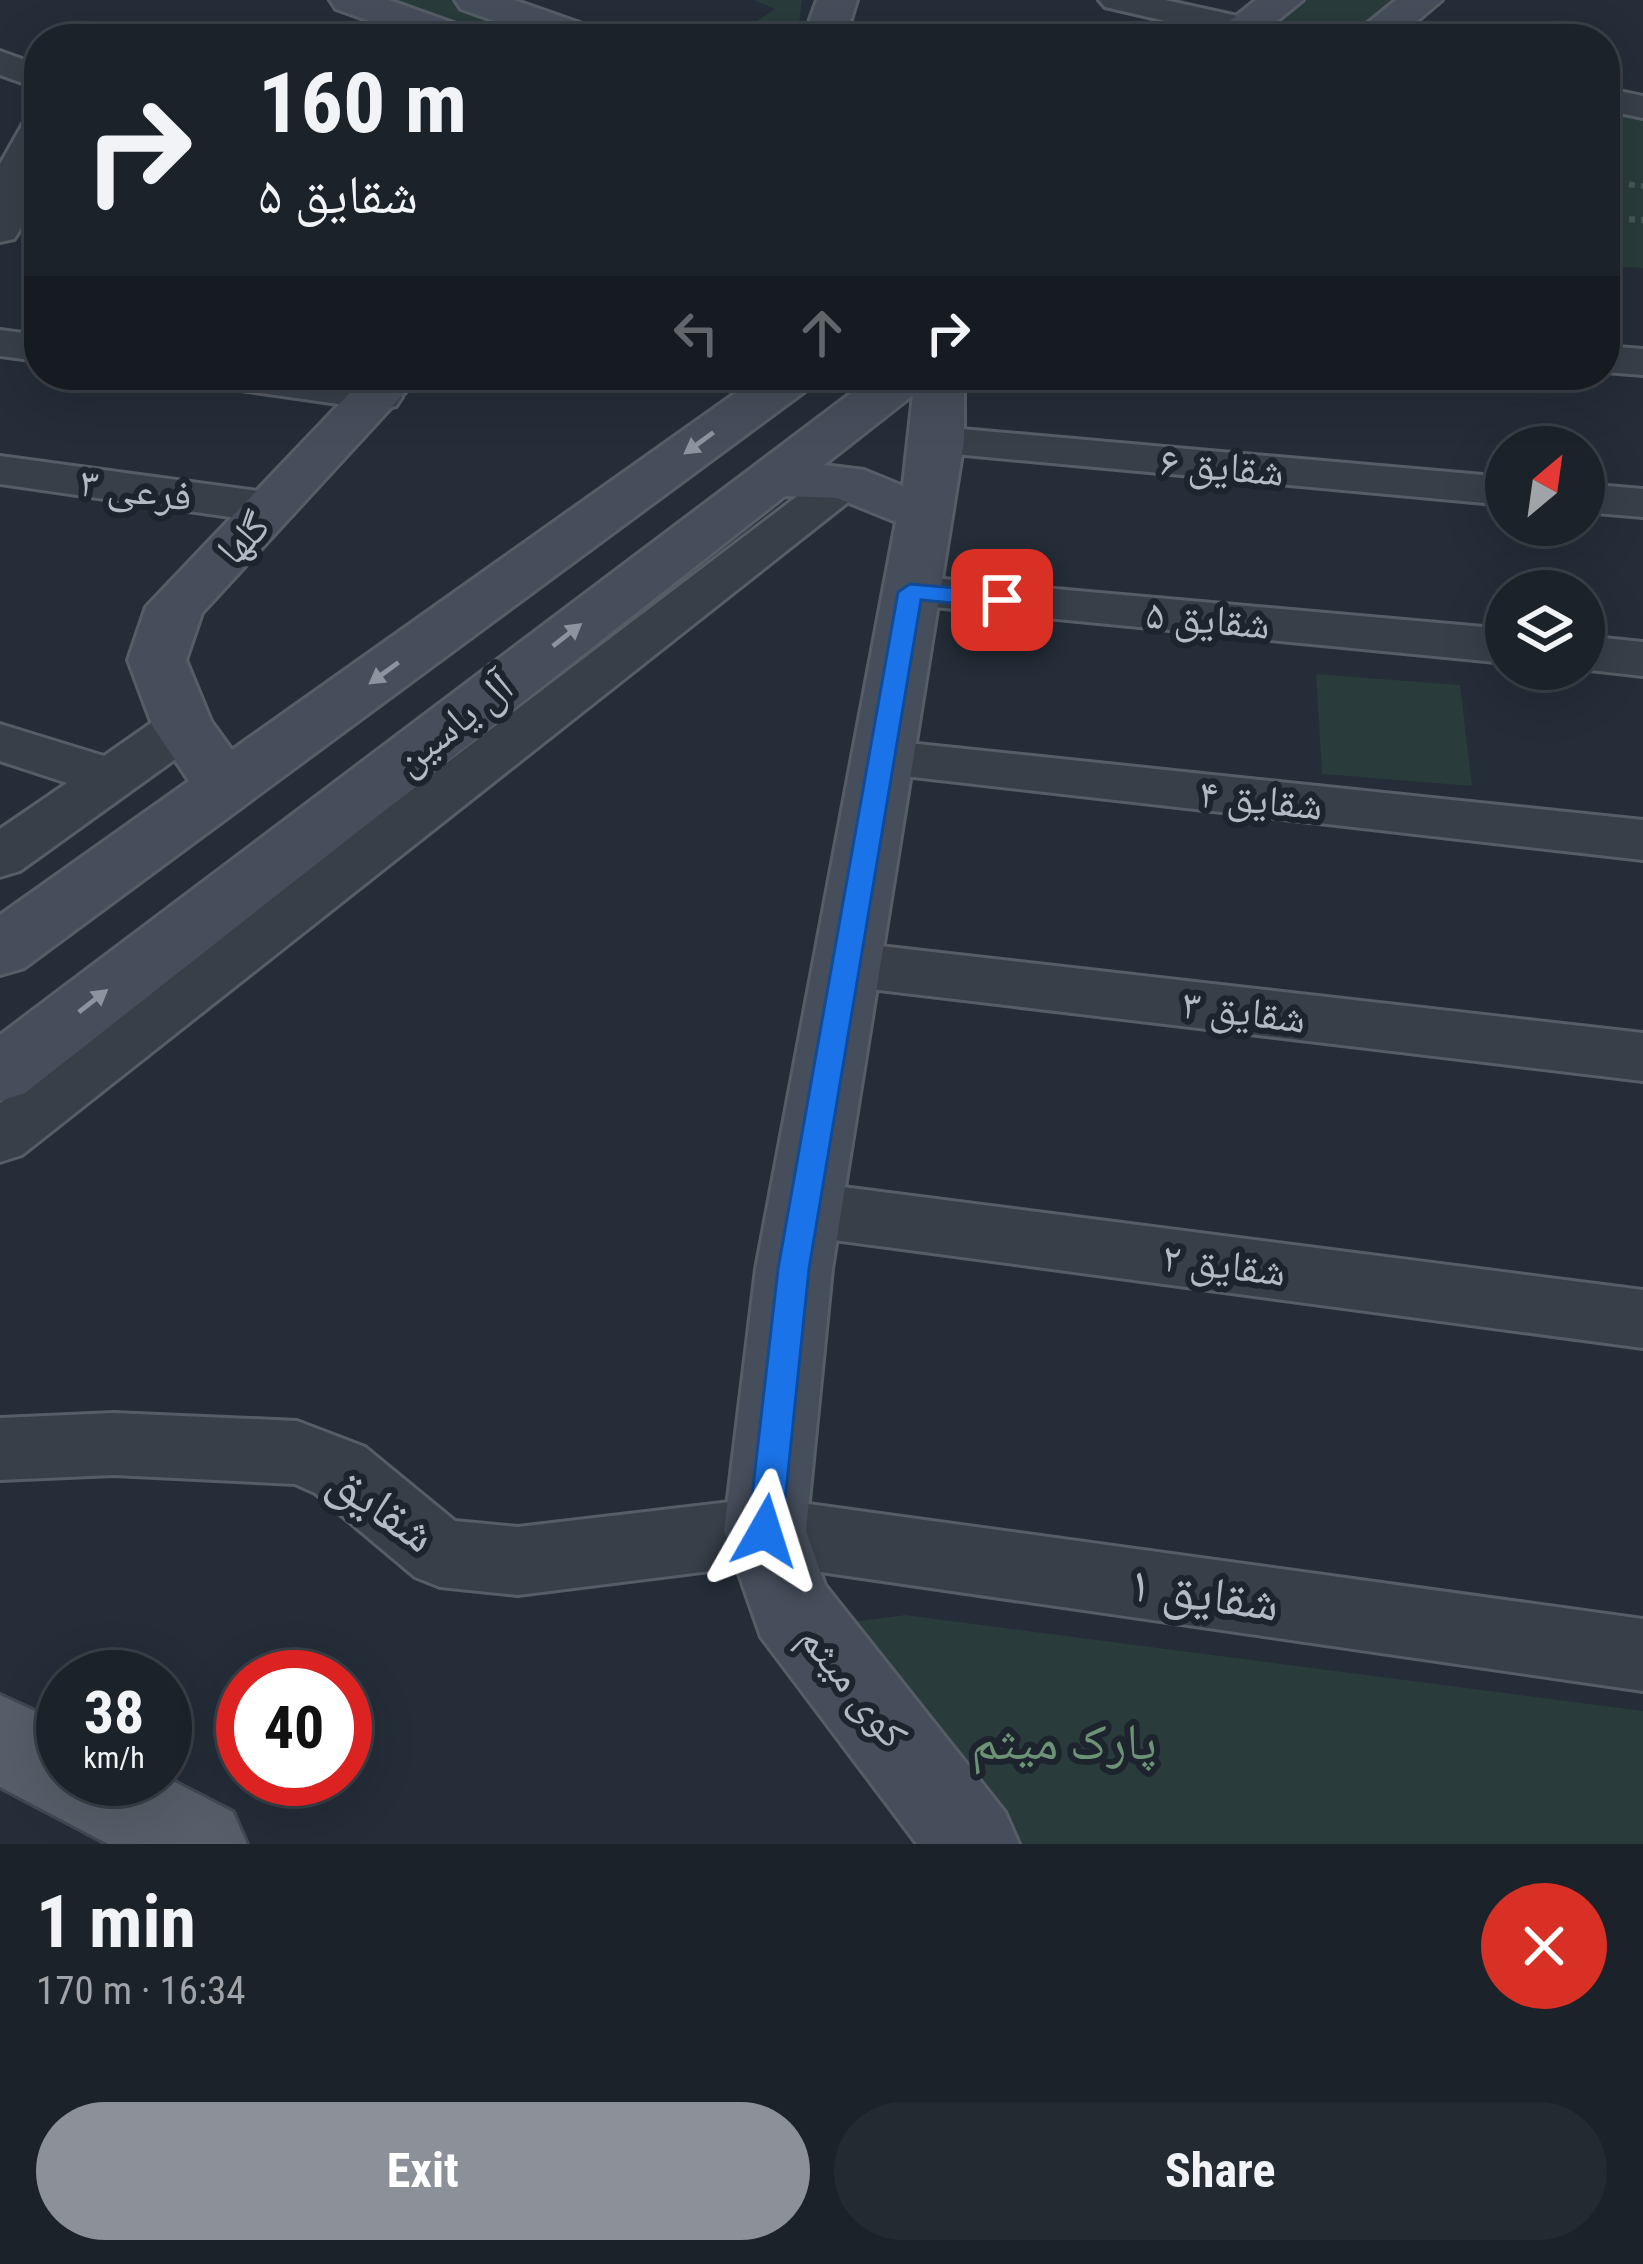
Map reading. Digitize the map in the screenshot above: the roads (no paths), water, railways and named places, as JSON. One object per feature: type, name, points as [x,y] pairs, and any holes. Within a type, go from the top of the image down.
[{"type":"main road","points":[[350,0],[416,24]]},
{"type":"main road","points":[[475,0],[543,24]]},
{"type":"main road","points":[[1249,24],[1283,0]]},
{"type":"main road","points":[[1389,24],[1422,0]]},
{"type":"main road","name":"گلها","points":[[225,786],[183,727],[157,660],[176,607],[384,390]]},
{"type":"main road","name":"آل یاسین","points":[[0,950],[773,390]]},
{"type":"main road","name":"آل یاسین","points":[[0,1073],[887,390]]},
{"type":"main road","name":"کوی میثم","points":[[939,408],[925,514],[804,1209],[765,1531],[791,1608],[973,1844]]},
{"type":"main road","points":[[770,479],[845,482],[925,514]]},
{"type":"main road","points":[[0,1739],[36,1758]]},
{"type":"main road","points":[[128,1806],[201,1844]]},
{"type":"street","points":[[1117,0],[1200,24]]},
{"type":"street","points":[[0,230],[19,170]]},
{"type":"street","name":"شقایق ۶","points":[[939,408],[1485,488]]},
{"type":"street","name":"فرعی ۳","points":[[0,470],[272,508]]},
{"type":"street","points":[[0,1137],[845,482]]},
{"type":"street","points":[[1605,500],[1643,503]]},
{"type":"street","name":"شقایق ۵","points":[[910,592],[1485,644]]},
{"type":"street","points":[[1605,655],[1643,658]]},
{"type":"street","points":[[0,857],[183,727]]},
{"type":"street","points":[[0,742],[112,778]]},
{"type":"street","name":"شقایق ۴","points":[[879,758],[1643,840]]},
{"type":"street","name":"شقایق ۳","points":[[844,964],[1643,1057]]},
{"type":"street","name":"شقایق ۲","points":[[804,1209],[1643,1318]]},
{"type":"street","name":"شقایق","points":[[0,1449],[114,1444],[298,1453],[340,1470],[440,1553],[518,1561],[765,1531]]},
{"type":"street","name":"شقایق ۱","points":[[765,1531],[1643,1655]]},
{"type":"park label","name":"پارک میثم","points":[[1064,1741]]}]
